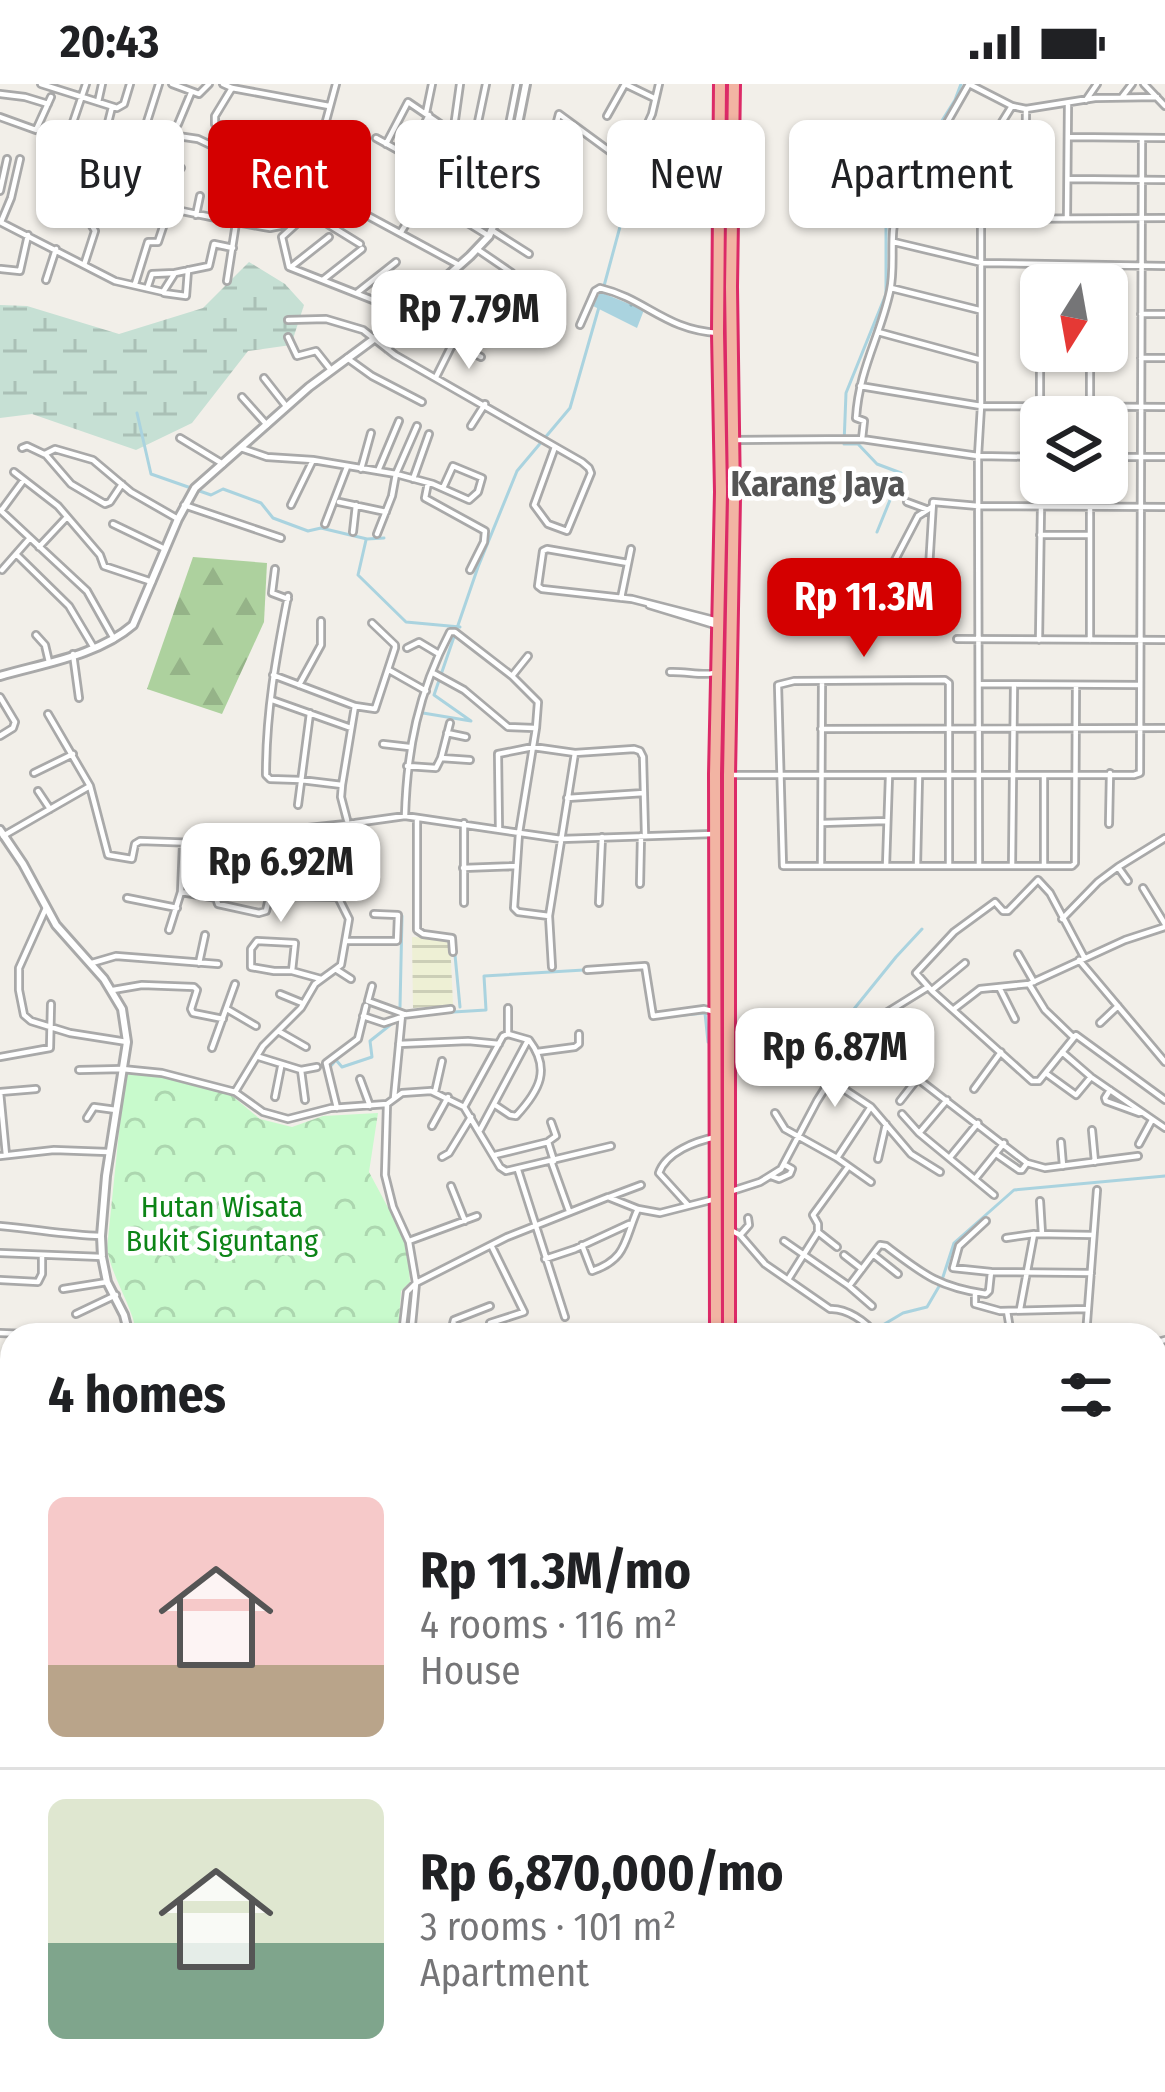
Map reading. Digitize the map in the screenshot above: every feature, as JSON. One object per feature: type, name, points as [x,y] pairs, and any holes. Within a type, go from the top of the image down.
[{"type":"highway","points":[[720,84],[722,120]]},
{"type":"highway","points":[[730,120],[734,84]]},
{"type":"highway","points":[[718,228],[722,628],[729,775],[717,1137],[723,1196],[735,1232],[730,1323]]},
{"type":"highway","points":[[724,1026],[717,1013],[716,834],[718,670],[734,498],[727,228]]},
{"type":"highway","points":[[717,1323],[723,1042]]},
{"type":"street","points":[[41,84],[112,107],[124,104],[130,84]]},
{"type":"street","points":[[74,120],[86,84]]},
{"type":"street","points":[[98,102],[102,84]]},
{"type":"street","points":[[148,120],[159,84]]},
{"type":"street","points":[[172,84],[201,94],[209,84]]},
{"type":"street","points":[[224,84],[331,106]]},
{"type":"street","points":[[327,120],[336,84]]},
{"type":"street","points":[[425,120],[432,84]]},
{"type":"street","points":[[454,120],[460,84]]},
{"type":"street","points":[[478,120],[486,84]]},
{"type":"street","points":[[515,120],[522,84]]},
{"type":"street","points":[[607,116],[625,84],[654,98]]},
{"type":"street","points":[[583,131],[628,162],[647,126],[659,84]]},
{"type":"street","points":[[948,120],[969,84],[1026,110],[1086,100],[1156,97]]},
{"type":"street","points":[[1086,100],[1097,84]]},
{"type":"street","points":[[1122,97],[1132,84]]},
{"type":"street","points":[[1144,84],[1165,106]]},
{"type":"street","points":[[215,120],[232,88]]},
{"type":"street","points":[[180,120],[191,93]]},
{"type":"street","points":[[0,94],[50,101],[36,130],[0,117]]},
{"type":"street","points":[[386,144],[407,102],[438,120]]},
{"type":"street","points":[[1067,219],[1068,104]]},
{"type":"street","points":[[1004,120],[1012,106]]},
{"type":"street","points":[[109,120],[112,107]]},
{"type":"street","points":[[1026,110],[1026,120]]},
{"type":"street","points":[[1068,137],[1165,138]]},
{"type":"street","points":[[376,138],[395,149]]},
{"type":"street","points":[[729,775],[1140,773],[1142,138]]},
{"type":"street","points":[[0,190],[8,159]]},
{"type":"street","points":[[20,159],[14,190],[0,222],[115,281],[134,286],[186,296],[188,270]]},
{"type":"street","points":[[1067,179],[1165,180]]},
{"type":"street","points":[[196,215],[200,196]]},
{"type":"street","points":[[184,212],[208,217]]},
{"type":"street","points":[[371,216],[460,265]]},
{"type":"street","points":[[1055,219],[1165,218]]},
{"type":"street","points":[[83,265],[94,228]]},
{"type":"street","points":[[134,286],[148,242],[159,241],[162,228]]},
{"type":"street","points":[[227,281],[235,228]]},
{"type":"street","points":[[290,268],[281,240],[291,228]]},
{"type":"street","points":[[322,281],[361,247],[331,228]]},
{"type":"street","points":[[401,232],[404,228]]},
{"type":"street","points":[[482,228],[529,254]]},
{"type":"street","points":[[0,676],[94,648],[136,621],[194,489],[286,406],[378,337],[477,249],[492,228]]},
{"type":"street","points":[[860,439],[864,421],[856,418],[858,386],[891,288],[893,228]]},
{"type":"street","points":[[979,866],[981,228]]},
{"type":"street","points":[[1,268],[20,271],[28,235]]},
{"type":"street","points":[[290,268],[329,237]]},
{"type":"street","points":[[894,242],[982,263],[1020,265]]},
{"type":"street","points":[[147,288],[150,275],[209,266],[214,244],[233,248]]},
{"type":"street","points":[[477,249],[512,273]]},
{"type":"street","points":[[46,280],[56,250]]},
{"type":"street","points":[[357,293],[396,262]]},
{"type":"street","points":[[1128,266],[1165,266]]},
{"type":"street","points":[[290,268],[385,307]]},
{"type":"street","points":[[163,292],[175,272]]},
{"type":"street","points":[[378,337],[385,307],[426,277]]},
{"type":"street","points":[[580,325],[595,290],[604,288],[679,327],[718,333]]},
{"type":"street","points":[[891,288],[980,310]]},
{"type":"street","points":[[1141,314],[1165,314]]},
{"type":"street","points":[[288,320],[337,321],[378,337],[387,350],[582,462],[590,470],[568,531],[550,526],[534,507],[555,447]]},
{"type":"street","points":[[387,350],[416,325],[481,357]]},
{"type":"street","points":[[878,332],[981,360]]},
{"type":"street","points":[[288,338],[297,356],[316,351],[331,370]]},
{"type":"street","points":[[436,377],[453,343]]},
{"type":"street","points":[[347,358],[422,402]]},
{"type":"street","points":[[1141,358],[1165,358]]},
{"type":"street","points":[[264,378],[286,406]]},
{"type":"street","points":[[858,386],[981,406],[1020,406]]},
{"type":"street","points":[[242,397],[267,425]]},
{"type":"street","points":[[471,426],[485,404]]},
{"type":"street","points":[[1128,406],[1165,406]]},
{"type":"street","points":[[378,471],[399,421]]},
{"type":"street","points":[[377,534],[417,426]]},
{"type":"street","points":[[361,469],[371,434]]},
{"type":"street","points":[[413,478],[429,434]]},
{"type":"street","points":[[180,438],[223,464]]},
{"type":"street","points":[[732,440],[860,439],[978,456],[1020,457]]},
{"type":"street","points":[[22,448],[45,454],[71,484],[105,504],[122,484]]},
{"type":"street","points":[[241,448],[267,457],[396,474],[472,500],[482,478],[453,466],[443,488]]},
{"type":"street","points":[[45,454],[53,449],[86,458],[178,519]]},
{"type":"street","points":[[1128,457],[1165,457]]},
{"type":"street","points":[[292,505],[313,460]]},
{"type":"street","points":[[325,524],[347,467]]},
{"type":"street","points":[[14,472],[67,517],[104,566],[152,582]]},
{"type":"street","points":[[24,480],[1,510],[87,592],[114,639]]},
{"type":"street","points":[[428,483],[425,498],[485,531],[470,570]]},
{"type":"street","points":[[336,501],[386,512]]},
{"type":"street","points":[[907,502],[929,508]]},
{"type":"street","points":[[929,572],[897,565],[895,560],[915,521],[932,502],[1165,507]]},
{"type":"street","points":[[184,505],[281,538]]},
{"type":"street","points":[[352,532],[356,505]]},
{"type":"street","points":[[1039,640],[1041,507]]},
{"type":"street","points":[[1090,507],[1090,640]]},
{"type":"street","points":[[926,602],[929,508]]},
{"type":"street","points":[[39,547],[67,517]]},
{"type":"street","points":[[113,524],[165,549]]},
{"type":"street","points":[[1040,535],[1090,535]]},
{"type":"street","points":[[2,570],[30,538]]},
{"type":"street","points":[[628,563],[547,549],[538,584],[540,588],[632,599],[722,628]]},
{"type":"street","points":[[621,598],[631,549]]},
{"type":"street","points":[[16,554],[69,606],[94,648]]},
{"type":"street","points":[[275,569],[272,593],[288,597],[269,700],[266,775],[341,785]]},
{"type":"street","points":[[299,685],[321,645],[321,621]]},
{"type":"street","points":[[273,675],[375,709],[395,645],[372,623]]},
{"type":"street","points":[[405,816],[409,747],[426,691],[438,675],[439,654],[450,632],[457,633],[538,702],[519,833],[515,911],[549,916]]},
{"type":"street","points":[[36,634],[46,645],[49,662]]},
{"type":"street","points":[[957,639],[1165,640]]},
{"type":"street","points":[[407,648],[419,642],[439,654]]},
{"type":"street","points":[[73,654],[79,698]]},
{"type":"street","points":[[512,676],[528,656]]},
{"type":"street","points":[[389,670],[426,691]]},
{"type":"street","points":[[670,672],[708,675],[718,670]]},
{"type":"street","points":[[438,675],[508,727],[536,728]]},
{"type":"street","points":[[949,866],[949,683],[794,681],[777,687],[782,865],[821,866],[949,866],[979,866],[1012,866],[1044,866],[1072,866],[1076,685]]},
{"type":"street","points":[[821,866],[822,681]]},
{"type":"street","points":[[979,684],[1140,686]]},
{"type":"street","points":[[1012,866],[1014,685]]},
{"type":"street","points":[[0,697],[15,722],[0,736]]},
{"type":"street","points":[[269,700],[351,728]]},
{"type":"street","points":[[235,1092],[256,1056],[321,979],[338,970],[349,919],[334,884],[355,874],[351,823],[341,785],[355,706]]},
{"type":"street","points":[[298,805],[310,713]]},
{"type":"street","points":[[48,714],[90,786],[108,855],[132,859],[138,841],[225,844],[279,855],[356,857]]},
{"type":"street","points":[[407,766],[436,768],[450,723]]},
{"type":"street","points":[[821,729],[1165,728]]},
{"type":"street","points":[[447,733],[466,736]]},
{"type":"street","points":[[383,744],[409,747]]},
{"type":"street","points":[[499,830],[496,756],[533,747],[575,752],[638,750],[643,757],[644,793],[640,884]]},
{"type":"street","points":[[552,968],[549,916],[575,752]]},
{"type":"street","points":[[34,773],[73,754]]},
{"type":"street","points":[[441,758],[470,760]]},
{"type":"street","points":[[1108,824],[1110,773]]},
{"type":"street","points":[[886,866],[889,774]]},
{"type":"street","points":[[917,866],[919,774]]},
{"type":"street","points":[[1044,774],[1044,866]]},
{"type":"street","points":[[90,786],[2,833],[46,908],[113,990],[122,1010],[127,1042],[101,1236],[107,1282],[125,1323]]},
{"type":"street","points":[[38,791],[50,809]]},
{"type":"street","points":[[567,798],[644,793]]},
{"type":"street","points":[[299,829],[405,816],[561,839],[716,834]]},
{"type":"street","points":[[417,818],[417,930],[452,938],[454,952]]},
{"type":"street","points":[[822,823],[886,820]]},
{"type":"street","points":[[464,823],[464,903]]},
{"type":"street","points":[[599,903],[602,837]]},
{"type":"street","points":[[1062,919],[1098,882],[1165,838]]},
{"type":"street","points":[[0,850],[9,844]]},
{"type":"street","points":[[169,930],[181,892],[183,844]]},
{"type":"street","points":[[270,891],[225,876],[218,904],[266,911],[279,855]]},
{"type":"street","points":[[464,868],[516,866]]},
{"type":"street","points":[[1118,867],[1128,881]]},
{"type":"street","points":[[182,872],[200,871]]},
{"type":"street","points":[[1165,1062],[1082,959],[1040,881],[1008,911],[995,902],[954,932],[917,970],[916,976],[1032,1081],[1039,1081],[1078,1035],[1165,1100]]},
{"type":"street","points":[[954,1009],[980,988],[1032,983],[1165,926],[1143,888]]},
{"type":"street","points":[[181,892],[217,898]]},
{"type":"street","points":[[286,896],[339,897]]},
{"type":"street","points":[[127,898],[177,908]]},
{"type":"street","points":[[46,908],[23,956],[18,980],[25,1017],[49,1027],[127,1042]]},
{"type":"street","points":[[347,940],[397,941],[398,915],[374,914]]},
{"type":"street","points":[[199,963],[205,935]]},
{"type":"street","points":[[292,971],[295,943],[257,941],[252,945],[252,968],[321,979]]},
{"type":"street","points":[[1018,954],[1045,1010],[1073,1037]]},
{"type":"street","points":[[92,963],[116,956],[218,964]]},
{"type":"street","points":[[609,1197],[638,1209],[669,1212],[771,1176],[784,1165],[860,1033],[965,963]]},
{"type":"street","points":[[587,970],[646,966],[653,1016],[704,1009],[717,1013]]},
{"type":"street","points":[[338,970],[351,979]]},
{"type":"street","points":[[212,1048],[236,984]]},
{"type":"street","points":[[113,990],[142,985],[194,987],[193,1013],[223,1018]]},
{"type":"street","points":[[371,986],[368,1001],[402,1018]]},
{"type":"street","points":[[999,986],[1015,1019]]},
{"type":"street","points":[[280,994],[303,1004]]},
{"type":"street","points":[[0,1058],[50,1048],[51,1004]]},
{"type":"street","points":[[337,1108],[326,1064],[358,1039],[366,1006]]},
{"type":"street","points":[[1100,1024],[1118,1006]]},
{"type":"street","points":[[508,1008],[508,1034]]},
{"type":"street","points":[[226,1009],[256,1026]]},
{"type":"street","points":[[363,1016],[384,1023],[451,1009]]},
{"type":"street","points":[[394,1098],[402,1018]]},
{"type":"street","points":[[278,1031],[306,1046]]},
{"type":"street","points":[[860,1033],[1027,1163],[1063,1166],[1138,1156]]},
{"type":"street","points":[[537,1052],[574,1047],[579,1034]]},
{"type":"street","points":[[464,1107],[503,1036],[529,1040],[543,1064],[526,1104],[513,1116],[495,1105]]},
{"type":"street","points":[[480,1130],[529,1040]]},
{"type":"street","points":[[398,1044],[499,1044]]},
{"type":"street","points":[[974,1089],[1001,1052]]},
{"type":"street","points":[[1062,1052],[1165,1128]]},
{"type":"street","points":[[256,1056],[301,1070],[317,1067]]},
{"type":"street","points":[[435,1092],[442,1061]]},
{"type":"street","points":[[275,1097],[281,1065]]},
{"type":"street","points":[[80,1070],[162,1073],[235,1092],[279,1118],[387,1105],[411,1091],[435,1092],[464,1107],[503,1171],[611,1146]]},
{"type":"street","points":[[301,1070],[305,1100]]},
{"type":"street","points":[[1046,1073],[1076,1095],[1091,1077]]},
{"type":"street","points":[[900,1101],[918,1078]]},
{"type":"street","points":[[360,1079],[370,1106]]},
{"type":"street","points":[[830,1080],[872,1107],[911,1154],[940,1172]]},
{"type":"street","points":[[36,1089],[0,1092],[3,1155],[110,1152]]},
{"type":"street","points":[[432,1126],[448,1097]]},
{"type":"street","points":[[919,1133],[947,1100]]},
{"type":"street","points":[[387,1105],[386,1175],[393,1207],[409,1242],[416,1282],[412,1323]]},
{"type":"street","points":[[87,1118],[94,1107],[116,1110]]},
{"type":"street","points":[[837,1158],[872,1107]]},
{"type":"street","points":[[775,1113],[785,1129],[871,1182]]},
{"type":"street","points":[[902,1114],[994,1195]]},
{"type":"street","points":[[442,1157],[471,1117]]},
{"type":"street","points":[[1139,1144],[1149,1118]]},
{"type":"street","points":[[495,1155],[556,1138],[551,1122]]},
{"type":"street","points":[[950,1158],[978,1123]]},
{"type":"street","points":[[878,1159],[886,1124]]},
{"type":"street","points":[[1092,1130],[1095,1162]]},
{"type":"street","points":[[688,1205],[659,1172],[660,1167],[668,1158],[717,1137]]},
{"type":"street","points":[[548,1142],[569,1211]]},
{"type":"street","points":[[975,1179],[1004,1142]]},
{"type":"street","points":[[1061,1142],[1063,1166]]},
{"type":"street","points":[[996,1154],[1018,1170],[1027,1163]]},
{"type":"street","points":[[837,1247],[818,1232],[813,1212],[848,1166]]},
{"type":"street","points":[[518,1170],[565,1317]]},
{"type":"street","points":[[403,1323],[407,1292],[416,1282],[535,1225],[641,1185]]},
{"type":"street","points":[[451,1186],[465,1221]]},
{"type":"street","points":[[1086,1323],[1097,1190]]},
{"type":"street","points":[[1020,1309],[1038,1234],[1040,1201]]},
{"type":"street","points":[[582,1245],[590,1269],[598,1270],[624,1250],[638,1209]]},
{"type":"street","points":[[409,1242],[477,1216]]},
{"type":"street","points":[[748,1217],[748,1225],[735,1232],[765,1264],[830,1309],[842,1309],[864,1323]]},
{"type":"street","points":[[986,1221],[962,1242],[952,1267],[992,1273],[1090,1273]]},
{"type":"street","points":[[545,1258],[632,1223]]},
{"type":"street","points":[[0,1226],[101,1236]]},
{"type":"street","points":[[788,1280],[818,1232]]},
{"type":"street","points":[[1006,1238],[1093,1234]]},
{"type":"street","points":[[784,1241],[872,1306]]},
{"type":"street","points":[[454,1323],[486,1307],[490,1323],[524,1312],[491,1245]]},
{"type":"street","points":[[849,1286],[878,1246],[886,1246],[944,1285],[988,1293],[992,1273]]},
{"type":"street","points":[[0,1253],[102,1257]]},
{"type":"street","points":[[872,1254],[898,1274]]},
{"type":"street","points":[[0,1280],[38,1282],[42,1256]]},
{"type":"street","points":[[844,1256],[862,1269]]},
{"type":"street","points":[[63,1289],[107,1282]]},
{"type":"street","points":[[975,1292],[975,1304],[1007,1310],[1087,1309]]},
{"type":"street","points":[[76,1314],[116,1295]]},
{"type":"street","points":[[1007,1310],[1010,1323]]},
{"type":"green space","points":[[249,262],[285,284],[304,305],[291,345],[248,351],[192,423],[136,450],[32,414],[0,418],[0,305],[27,306],[119,334],[203,308]]},
{"type":"green space","points":[[193,557],[267,563],[264,622],[222,714],[147,689]]},
{"type":"green space","points":[[412,937],[450,938],[453,1005],[413,1008]]},
{"type":"green space","name":"Hutan Wisata Bukit Siguntang","points":[[125,1074],[168,1076],[230,1094],[260,1119],[292,1127],[323,1116],[378,1113],[369,1172],[407,1243],[410,1282],[401,1291],[399,1323],[134,1323],[107,1248]]},
{"type":"water","points":[[600,292],[644,310],[637,328],[593,306]]},
{"type":"waterway","points":[[877,532],[901,473],[877,464],[858,444],[844,444],[846,393],[886,294],[886,210],[961,84]]},
{"type":"waterway","points":[[604,286],[620,228]]},
{"type":"waterway","points":[[423,713],[471,721],[434,695],[517,471],[570,408],[599,307]]},
{"type":"waterway","points":[[137,413],[151,474],[211,495],[223,489],[261,503],[273,518],[308,531],[321,528],[367,539],[384,538]]},
{"type":"waterway","points":[[366,540],[358,575],[406,622],[460,627]]},
{"type":"waterway","points":[[400,1007],[402,916]]},
{"type":"waterway","points":[[736,1037],[788,1024],[820,1051],[922,929]]},
{"type":"waterway","points":[[455,955],[460,1007]]},
{"type":"waterway","points":[[437,1013],[486,1010],[484,976],[584,970]]},
{"type":"waterway","points":[[648,999],[651,1018]]},
{"type":"waterway","points":[[661,1017],[705,1013],[708,1042]]},
{"type":"waterway","points":[[329,1068],[336,1060],[342,1067],[372,1057],[370,1041],[394,1022]]},
{"type":"waterway","points":[[886,1323],[927,1307],[954,1243],[1014,1190],[1165,1176]]},
{"type":"district","name":"Karang Jaya","points":[[818,483]]}]
